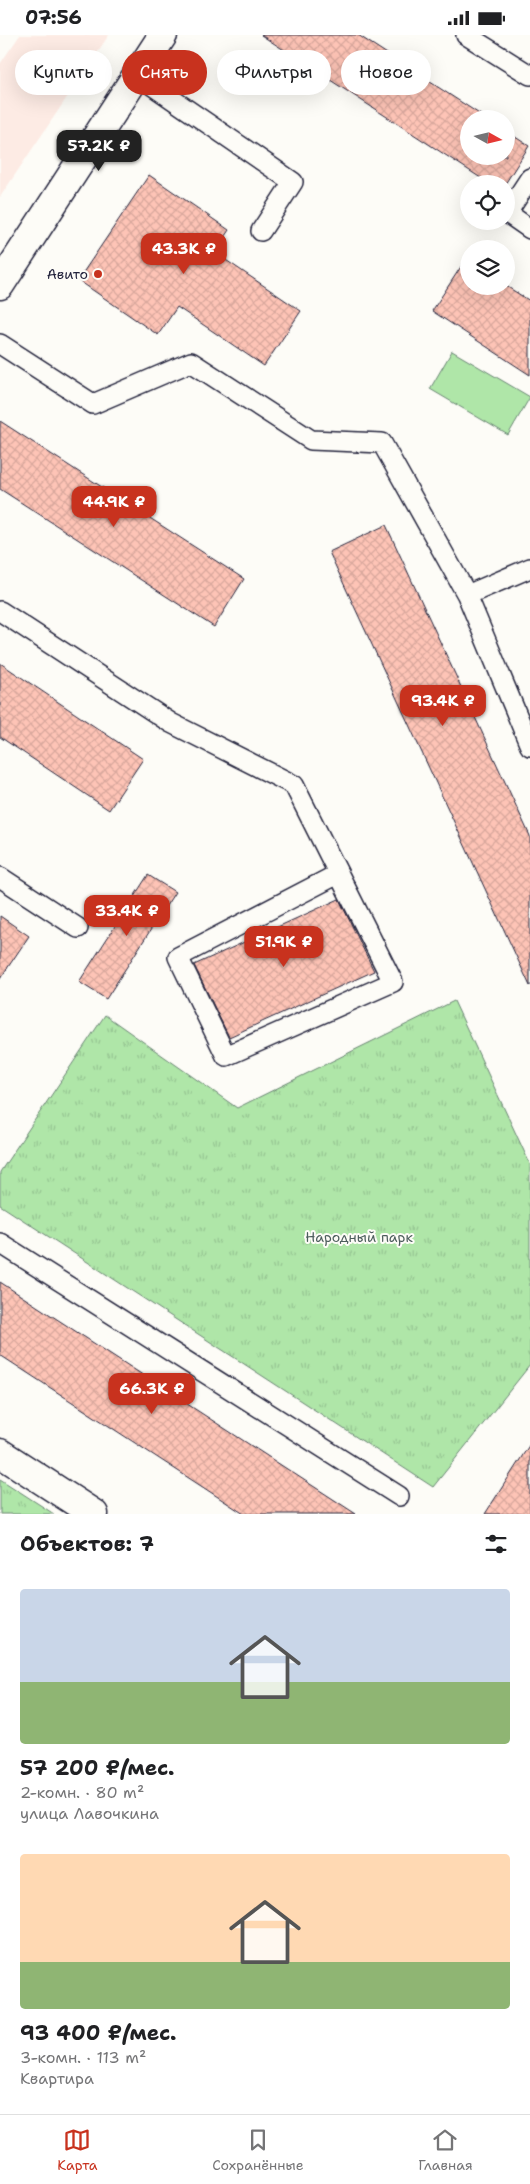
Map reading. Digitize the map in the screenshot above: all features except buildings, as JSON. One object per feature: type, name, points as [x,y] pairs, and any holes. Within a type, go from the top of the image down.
[{"type":"street","points":[[153,50],[163,35]]},
{"type":"street","points":[[0,285],[124,95]]},
{"type":"street","points":[[0,1453],[94,1514]]},
{"type":"lane","points":[[466,35],[530,75]]},
{"type":"lane","points":[[166,95],[293,182],[261,231]]},
{"type":"lane","points":[[530,178],[507,213],[530,229]]},
{"type":"lane","points":[[0,344],[93,404],[191,362],[311,441],[382,443],[467,595],[530,746]]},
{"type":"lane","points":[[467,595],[530,568]]},
{"type":"lane","points":[[0,611],[171,723],[294,785],[393,982],[226,1056],[178,957],[338,874]]},
{"type":"lane","points":[[0,877],[78,928]]},
{"type":"lane","points":[[0,1243],[399,1496]]},
{"type":"shaded area","points":[[20,35],[109,35],[99,50],[15,50],[15,95],[69,95],[0,197],[0,64]]},
{"type":"green space","points":[[452,351],[530,397],[508,435],[430,389]]},
{"type":"green space","name":"Народный парк","points":[[454,1001],[530,1164],[530,1365],[433,1487],[0,1205],[0,1172],[105,1015],[237,1108]]},
{"type":"green space","points":[[0,1479],[54,1514],[0,1514]]},
{"type":"place","name":"Авито","points":[[98,274]]}]
